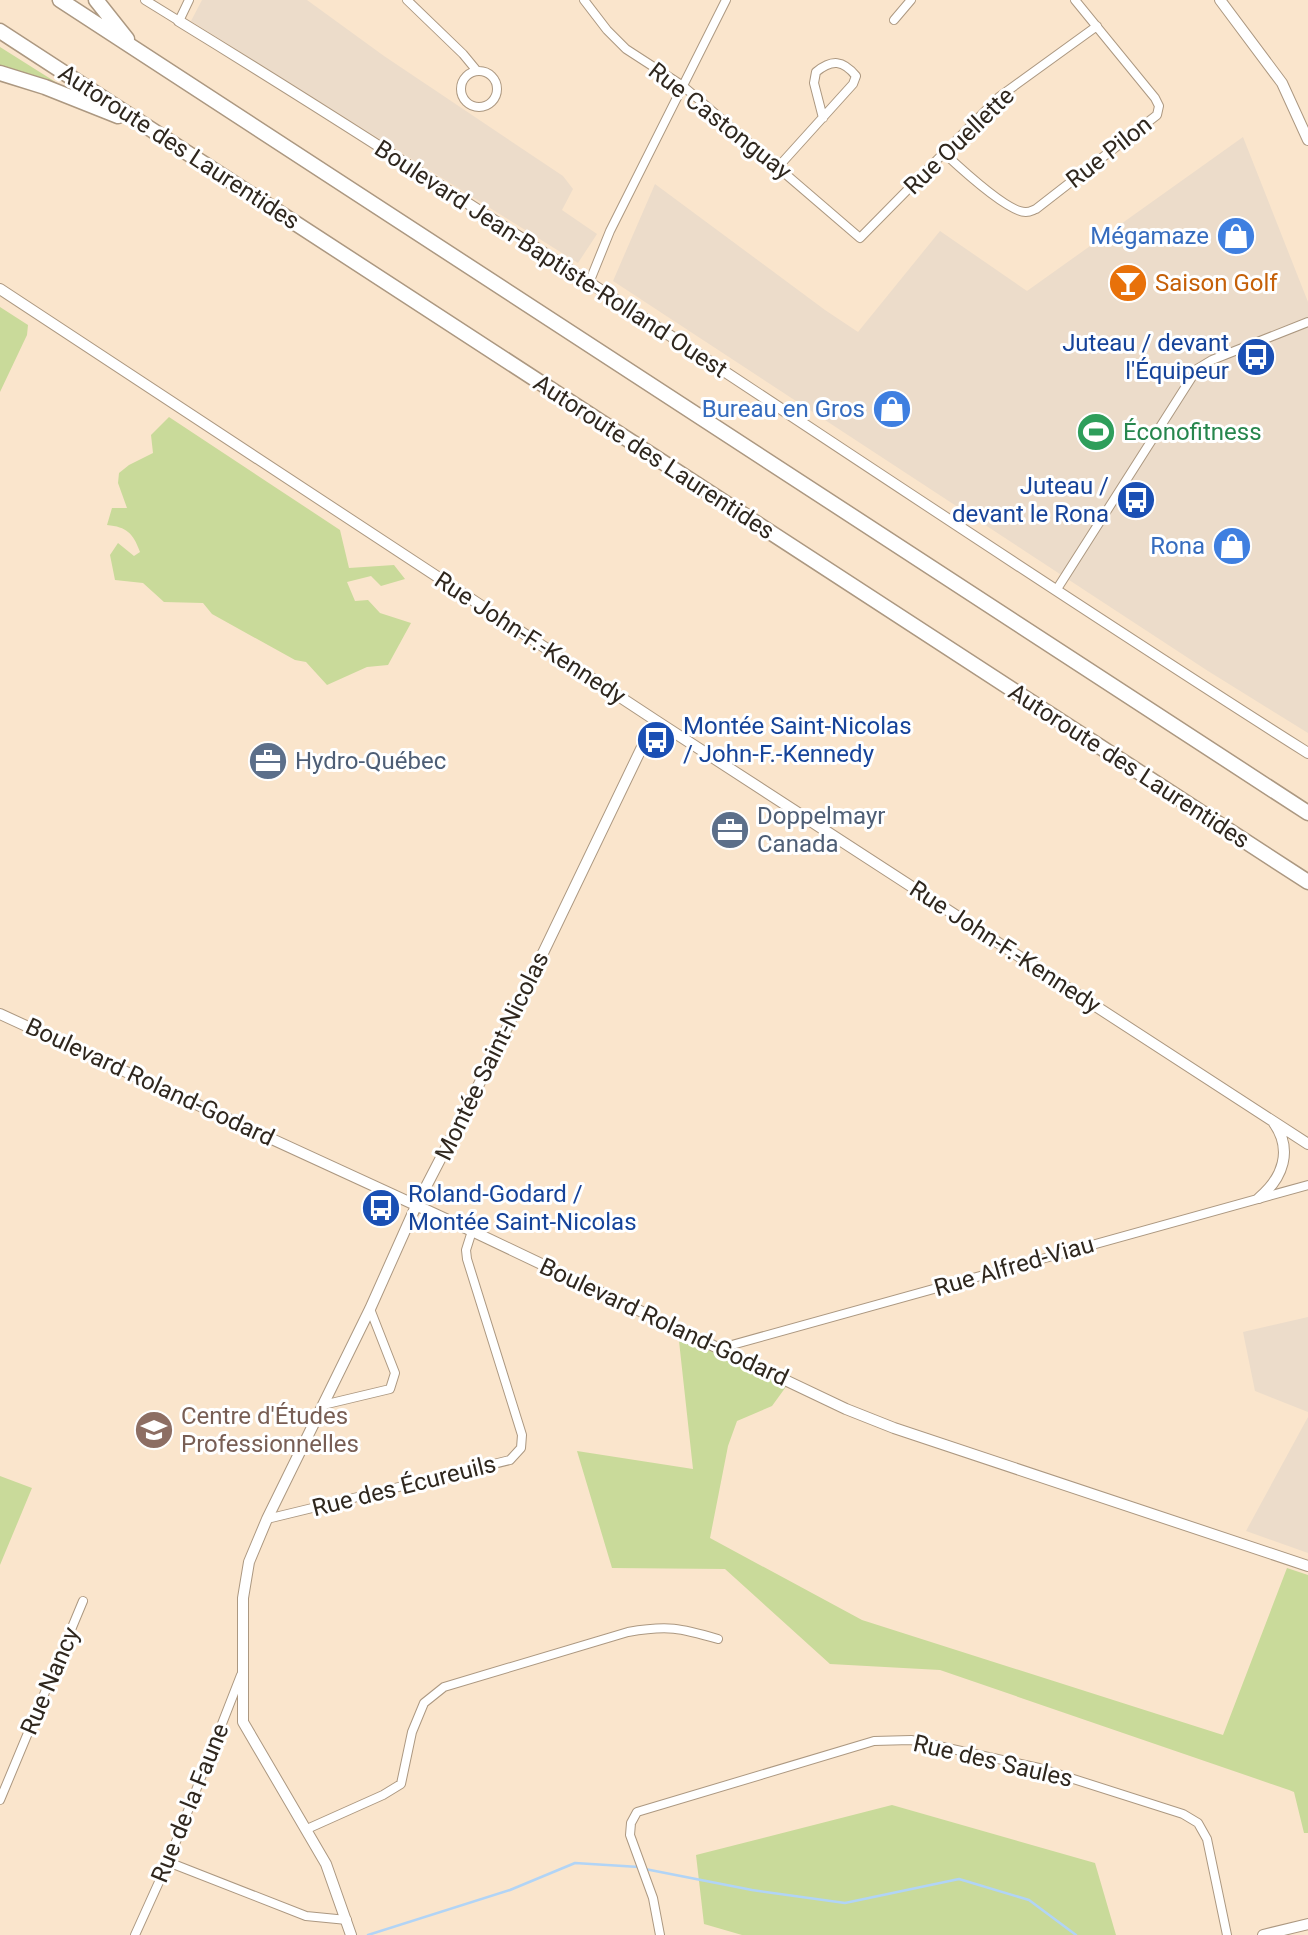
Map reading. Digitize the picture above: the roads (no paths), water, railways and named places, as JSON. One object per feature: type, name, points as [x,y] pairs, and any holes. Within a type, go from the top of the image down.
[{"type":"highway","points":[[60,0],[1308,813]]},
{"type":"highway","points":[[96,0],[134,48]]},
{"type":"highway","name":"Autoroute des Laurentides","points":[[0,32],[1308,882]]},
{"type":"highway","points":[[0,73],[45,87],[149,128]]},
{"type":"street","points":[[145,0],[179,21],[190,0]]},
{"type":"street","points":[[407,0],[477,71],[489,73],[493,77],[498,88],[495,100],[480,108],[468,104],[461,94],[466,77],[477,71]]},
{"type":"street","name":"Rue Castonguay","points":[[584,0],[626,49],[683,86],[860,238]]},
{"type":"street","points":[[589,283],[610,231],[726,0]]},
{"type":"street","points":[[894,20],[911,0]]},
{"type":"street","name":"Rue Pilon","points":[[944,153],[977,183],[1014,209],[1026,212],[1037,209],[1157,115],[1159,106],[1156,98],[1075,0]]},
{"type":"street","points":[[1220,0],[1282,83],[1308,140]]},
{"type":"street","name":"Boulevard Jean-Baptiste-Rolland Ouest","points":[[179,21],[589,283],[1308,753]]},
{"type":"street","name":"Rue Ouellette","points":[[860,238],[999,97],[1097,26]]},
{"type":"street","points":[[779,166],[823,118],[853,84],[856,76],[849,66],[835,62],[825,64],[816,72],[814,83],[823,118]]},
{"type":"street","name":"Rue John-F.-Kennedy","points":[[0,289],[655,720],[1308,1143]]},
{"type":"street","points":[[1057,589],[1197,369],[1212,360],[1308,323]]},
{"type":"street","name":"Montée Saint-Nicolas","points":[[351,1935],[326,1864],[243,1722],[243,1598],[249,1562],[416,1206],[493,1057],[655,720]]},
{"type":"street","name":"Boulevard Roland-Godard","points":[[0,1014],[472,1231],[846,1409],[894,1428],[1308,1566]]},
{"type":"street","points":[[1259,1198],[1276,1180],[1285,1155],[1284,1142],[1272,1120]]},
{"type":"street","name":"Rue Alfred-Viau","points":[[721,1348],[1308,1185]]},
{"type":"street","name":"Rue des Écureuils","points":[[267,1519],[510,1460],[521,1448],[522,1436],[467,1259],[466,1250],[472,1231]]},
{"type":"street","points":[[323,1405],[390,1389],[395,1373],[370,1309]]},
{"type":"street","name":"Rue Nancy","points":[[0,1800],[83,1601]]},
{"type":"street","points":[[307,1829],[383,1795],[401,1784],[412,1732],[424,1703],[444,1687],[602,1640],[656,1627],[680,1628],[718,1639]]},
{"type":"street","name":"Rue de la Faune","points":[[135,1935],[168,1862],[243,1670]]},
{"type":"street","name":"Rue des Saules","points":[[660,1935],[653,1898],[630,1835],[631,1823],[637,1812],[874,1741],[911,1740],[1039,1768],[1184,1814],[1198,1823],[1207,1839],[1227,1935]]},
{"type":"street","points":[[168,1862],[306,1916],[347,1920]]},
{"type":"street","points":[[1263,1935],[1308,1924]]},
{"type":"waterway","points":[[368,1935],[510,1890],[575,1863],[639,1867]]},
{"type":"waterway","points":[[645,1869],[752,1890],[845,1903],[959,1879],[1029,1900],[1076,1935]]},
{"type":"place","name":"Mégamaze","points":[[1236,236]]},
{"type":"place","name":"Saison Golf","points":[[1128,283]]},
{"type":"place","name":"Juteau / devant l'Équipeur","points":[[1256,357]]},
{"type":"place","name":"Bureau en Gros","points":[[892,409]]},
{"type":"place","name":"Éconofitness","points":[[1096,432]]},
{"type":"place","name":"Juteau / devant le Rona","points":[[1136,500]]},
{"type":"place","name":"Rona","points":[[1232,546]]},
{"type":"place","name":"Montée Saint-Nicolas / John-F.-Kennedy","points":[[656,740]]},
{"type":"place","name":"Hydro-Québec","points":[[268,761]]},
{"type":"place","name":"Doppelmayr Canada","points":[[730,830]]},
{"type":"place","name":"Roland-Godard / Montée Saint-Nicolas","points":[[381,1208]]},
{"type":"place","name":"Centre d'Études Professionnelles","points":[[154,1430]]}]
